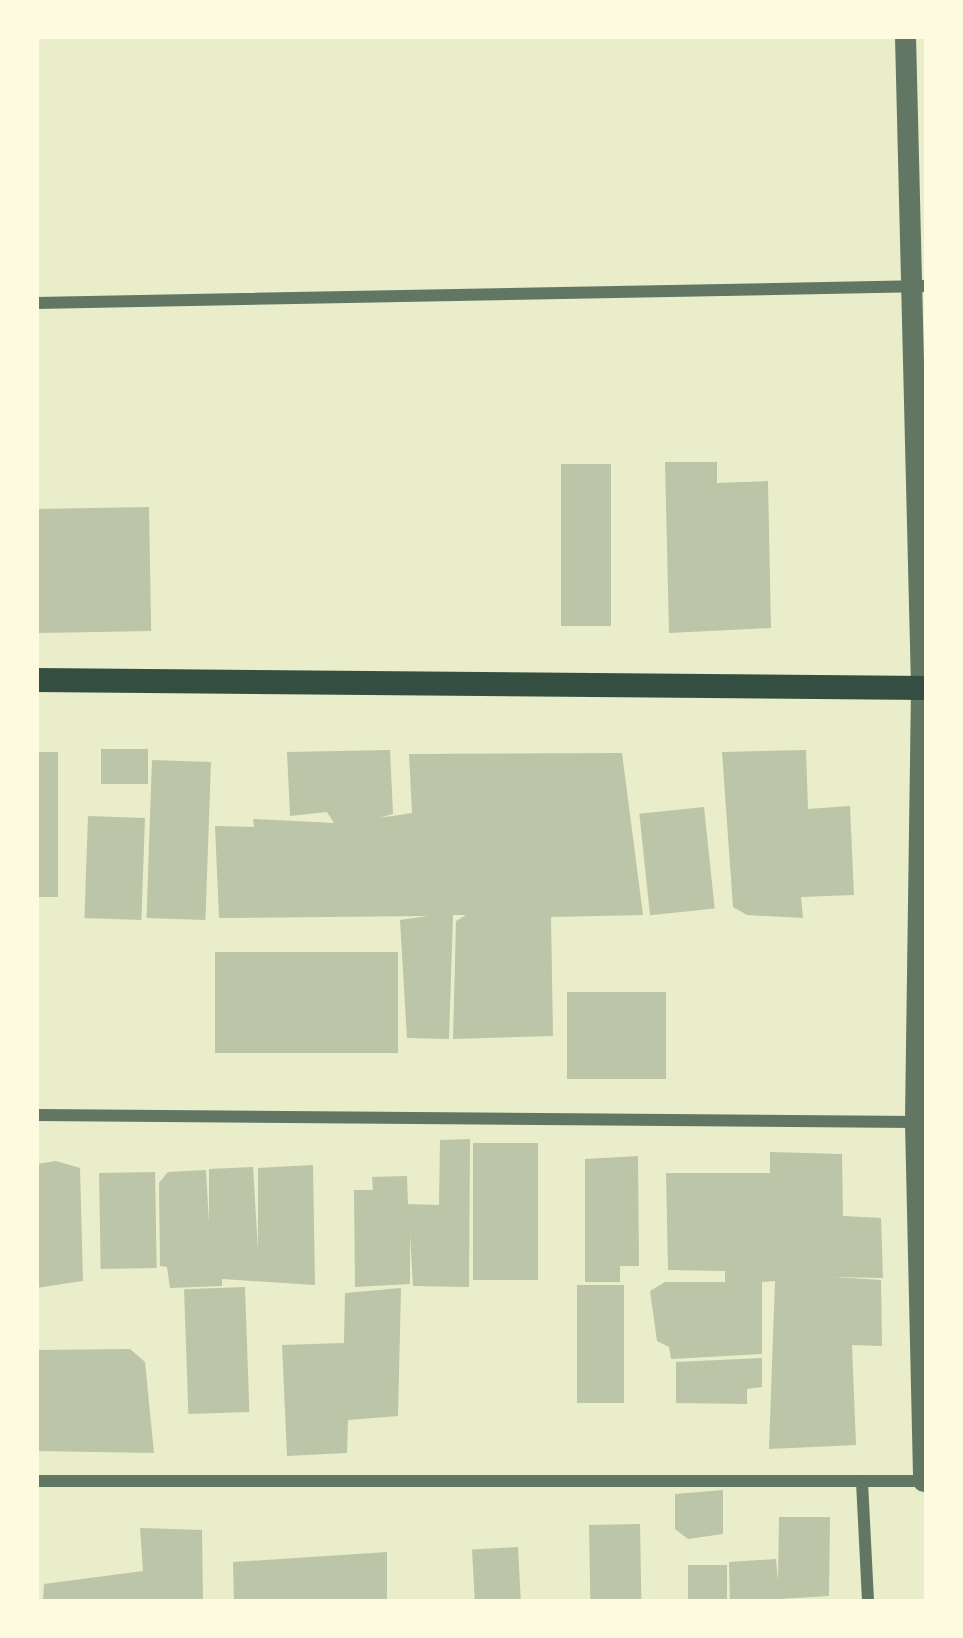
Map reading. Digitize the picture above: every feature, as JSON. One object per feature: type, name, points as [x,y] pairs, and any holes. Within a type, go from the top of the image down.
[{"type":"main road","points":[[36,680],[924,688]]},
{"type":"street","points":[[36,1481],[925,1481],[915,1122],[924,688],[916,286],[905,36]]},
{"type":"street","points":[[36,303],[916,286]]},
{"type":"street","points":[[36,1115],[915,1122]]},
{"type":"street","points":[[862,1481],[868,1602]]},
{"type":"building","points":[[665,462],[717,462],[717,483],[768,481],[771,628],[669,633]]},
{"type":"building","points":[[561,464],[611,464],[611,626],[561,626]]},
{"type":"building","points":[[149,507],[151,631],[38,633],[36,509]]},
{"type":"building","points":[[101,749],[148,749],[148,784],[101,784]]},
{"type":"building","points":[[390,750],[393,814],[379,818],[412,813],[409,754],[622,753],[643,915],[551,917],[553,1036],[453,1039],[456,921],[466,915],[453,915],[449,1039],[407,1038],[400,920],[428,916],[219,918],[215,826],[254,827],[253,819],[334,823],[327,812],[290,816],[287,752]]},
{"type":"building","points":[[806,750],[808,809],[850,806],[854,895],[801,897],[803,918],[747,915],[733,907],[722,752]]},
{"type":"building","points":[[36,752],[58,752],[58,897],[36,897]]},
{"type":"building","points":[[152,760],[211,762],[205,920],[146,918]]},
{"type":"building","points":[[704,807],[715,908],[650,915],[639,814]]},
{"type":"building","points":[[88,816],[145,818],[141,920],[84,918]]},
{"type":"building","points":[[215,952],[398,952],[398,1053],[215,1053]]},
{"type":"building","points":[[567,992],[666,992],[666,1079],[567,1079]]},
{"type":"building","points":[[470,1139],[469,1287],[413,1286],[410,1234],[410,1284],[355,1287],[354,1190],[373,1190],[372,1177],[407,1176],[408,1204],[439,1205],[440,1140]]},
{"type":"building","points":[[473,1143],[538,1143],[538,1280],[473,1280]]},
{"type":"building","points":[[770,1152],[842,1154],[843,1216],[881,1218],[883,1278],[832,1277],[881,1280],[882,1346],[852,1345],[856,1445],[769,1449],[775,1281],[762,1282],[762,1354],[671,1359],[669,1347],[657,1341],[650,1291],[665,1282],[725,1282],[725,1271],[668,1270],[666,1173],[770,1173]]},
{"type":"building","points":[[638,1156],[639,1266],[620,1266],[620,1282],[585,1282],[585,1159]]},
{"type":"building","points":[[56,1161],[80,1168],[83,1281],[36,1288],[36,1164]]},
{"type":"building","points":[[313,1165],[315,1285],[222,1279],[222,1286],[170,1288],[167,1267],[160,1266],[159,1183],[168,1172],[206,1170],[209,1224],[209,1169],[253,1167],[258,1249],[258,1168]]},
{"type":"building","points":[[155,1172],[157,1268],[101,1269],[99,1173]]},
{"type":"building","points":[[577,1285],[624,1285],[624,1403],[577,1403]]},
{"type":"building","points":[[245,1287],[249,1412],[188,1414],[184,1289]]},
{"type":"building","points":[[401,1288],[398,1416],[348,1420],[347,1453],[287,1456],[282,1345],[344,1343],[345,1293]]},
{"type":"building","points":[[130,1349],[145,1362],[154,1453],[36,1451],[36,1350]]},
{"type":"building","points":[[762,1358],[762,1387],[747,1389],[747,1404],[676,1403],[676,1362]]},
{"type":"building","points":[[723,1490],[723,1534],[688,1539],[675,1529],[675,1494]]},
{"type":"building","points":[[779,1517],[830,1517],[829,1596],[730,1602],[729,1562],[776,1559],[778,1582]]},
{"type":"building","points":[[640,1524],[641,1602],[590,1602],[589,1525]]},
{"type":"building","points":[[140,1528],[202,1530],[203,1602],[43,1602],[44,1584],[143,1571]]},
{"type":"building","points":[[518,1547],[521,1602],[475,1602],[472,1549]]},
{"type":"building","points":[[387,1552],[387,1602],[234,1602],[233,1562]]},
{"type":"building","points":[[688,1565],[727,1565],[727,1602],[688,1602]]}]
